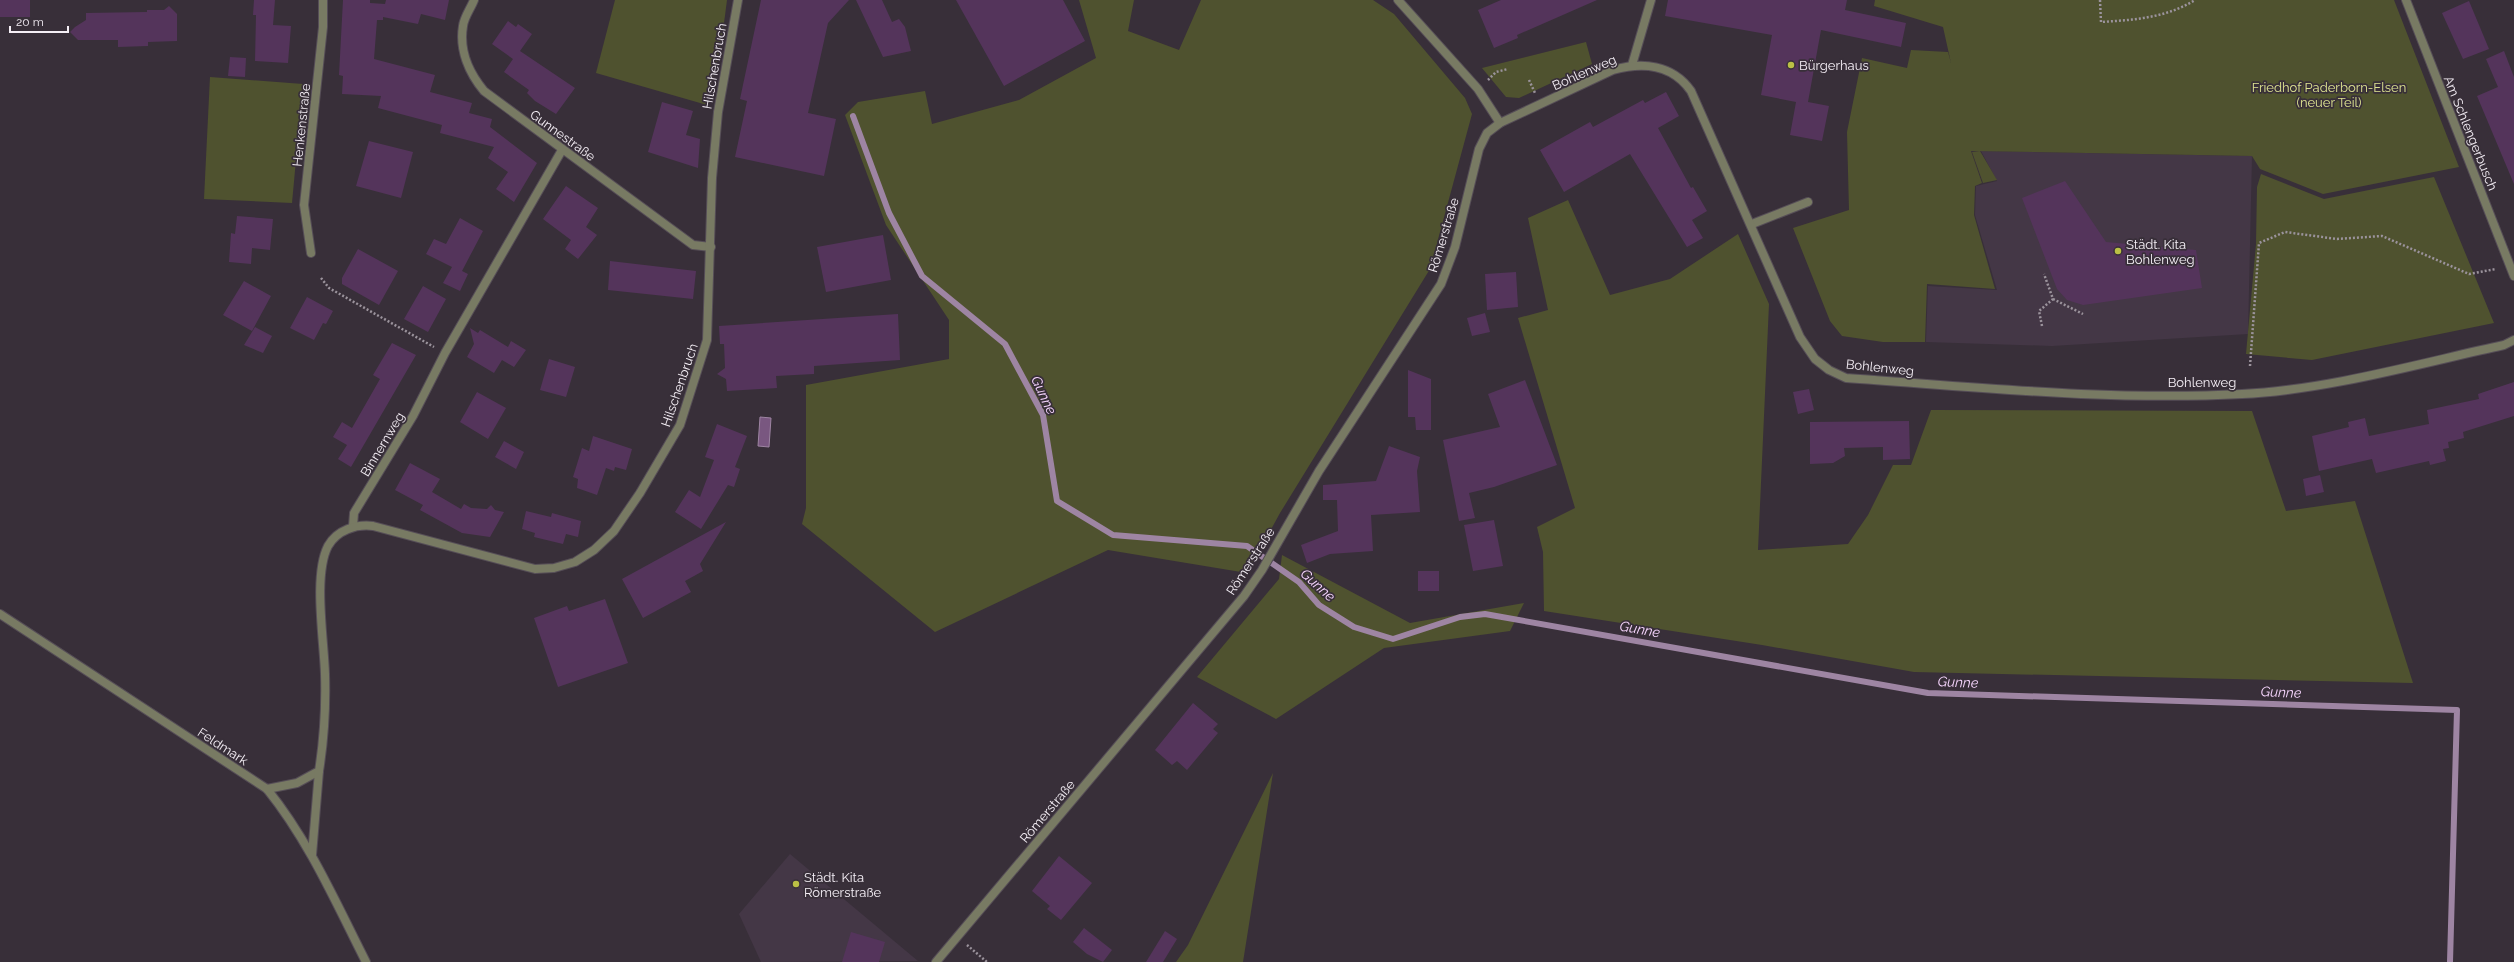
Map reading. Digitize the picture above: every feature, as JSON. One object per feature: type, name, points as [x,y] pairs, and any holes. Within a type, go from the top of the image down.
[{"type":"street","name":"Henkenstraße","points":[[311,253],[304,206],[323,26],[323,0]]},
{"type":"street","name":"Gunnestraße","points":[[474,0],[463,25],[462,47],[472,78],[484,92],[693,245],[711,247]]},
{"type":"street","name":"Hilschenbruch","points":[[353,526],[361,525],[397,531],[535,569],[554,568],[575,562],[594,550],[614,531],[640,493],[680,425],[707,340],[712,178],[718,112],[738,0]]},
{"type":"street","points":[[1398,0],[1478,89],[1500,123]]},
{"type":"street","points":[[1632,65],[1651,0]]},
{"type":"street","name":"Am Schlengerbusch","points":[[2406,0],[2514,276]]},
{"type":"street","name":"Bohlenweg","points":[[1500,123],[1613,70],[1632,65],[1648,65],[1663,69],[1685,83],[1691,91],[1752,224],[1800,337],[1815,359],[1829,370],[1846,378],[2063,392],[2243,394],[2333,382],[2504,345],[2514,340]]},
{"type":"street","name":"Römerstraße","points":[[936,962],[1244,596],[1262,570],[1319,471],[1441,284],[1454,247],[1479,149],[1487,133],[1500,123]]},
{"type":"street","name":"Binnernweg","points":[[353,526],[354,514],[414,416],[445,354],[562,150]]},
{"type":"street","points":[[1752,224],[1808,202]]},
{"type":"street","points":[[312,855],[313,824],[324,735],[325,690],[322,564],[329,545],[343,532],[353,526]]},
{"type":"street","name":"Feldmark","points":[[0,614],[267,789],[281,807],[312,855],[366,962]]},
{"type":"street","points":[[267,789],[297,783],[320,771]]},
{"type":"path","points":[[2100,0],[2101,22],[2139,20],[2160,15],[2194,0]]},
{"type":"path","points":[[1478,89],[1496,72],[1508,69]]},
{"type":"path","points":[[2250,366],[2259,243],[2285,232],[2337,238],[2382,236],[2469,274],[2510,266]]},
{"type":"path","points":[[2044,274],[2053,299],[2083,314]]},
{"type":"path","points":[[321,278],[329,288],[445,354]]},
{"type":"path","points":[[2042,326],[2040,311],[2053,299]]},
{"type":"path","points":[[957,937],[987,962]]},
{"type":"shaded area","name":"Städt. Kita Bohlenweg","points":[[1981,151],[2252,156],[2248,334],[2052,346],[1926,342],[1928,286],[1997,290],[1975,215],[1976,186],[1997,181]]},
{"type":"shaded area","points":[[760,417],[771,418],[769,447],[758,446]]},
{"type":"shaded area","name":"Städt. Kita Römerstraße","points":[[790,854],[918,961],[761,962],[739,914]]},
{"type":"green space","points":[[615,0],[727,0],[721,46],[707,105],[596,73]]},
{"type":"green space","points":[[1079,0],[1134,0],[1128,31],[1179,50],[1201,0],[1373,0],[1394,14],[1465,98],[1472,114],[1430,269],[1280,513],[1247,573],[1108,550],[935,632],[802,524],[806,508],[806,385],[949,359],[949,320],[886,225],[845,115],[858,102],[925,91],[932,124],[1019,100],[1096,58]]},
{"type":"green space","name":"Friedhof Paderborn-Elsen (neuer Teil)","points":[[1875,0],[2394,0],[2459,167],[2323,194],[2260,169],[2252,156],[1971,151],[1982,183],[1975,186],[1974,215],[1995,289],[1927,284],[1925,342],[1883,342],[1842,336],[1830,321],[1793,228],[1849,210],[1847,132],[1862,58],[1907,68],[1911,50],[1948,52],[1951,63],[1943,27],[1874,6]]},
{"type":"green space","points":[[1586,42],[1592,64],[1519,98],[1506,97],[1482,68]]},
{"type":"green space","points":[[210,77],[303,84],[292,203],[204,199]]},
{"type":"green space","points":[[1980,151],[1997,180],[1983,183],[1972,152]]},
{"type":"green space","points":[[2261,174],[2324,199],[2434,177],[2494,323],[2312,360],[2246,354],[2256,244],[2257,187]]},
{"type":"green space","points":[[1568,200],[1610,295],[1670,279],[1738,234],[1769,304],[1758,550],[1848,544],[1868,515],[1893,465],[1911,465],[1931,410],[2252,411],[2286,511],[2355,501],[2413,683],[1914,672],[1762,645],[1544,611],[1543,552],[1537,527],[1575,508],[1518,318],[1548,310],[1528,218]]},
{"type":"green space","points":[[1282,555],[1410,623],[1524,603],[1510,631],[1384,648],[1276,719],[1197,677],[1279,579]]},
{"type":"green space","points":[[1273,773],[1243,962],[1176,962],[1188,945]]},
{"type":"building","points":[[0,0],[30,0],[30,17],[0,17]]},
{"type":"building","points":[[254,0],[275,0],[273,25],[291,26],[288,63],[255,61],[256,15],[253,15]]},
{"type":"building","points":[[343,0],[370,0],[370,3],[385,4],[386,0],[449,0],[445,20],[421,14],[418,24],[383,17],[383,20],[377,20],[374,59],[435,75],[430,92],[472,103],[469,113],[492,119],[490,127],[537,163],[514,202],[496,189],[508,172],[488,158],[494,147],[440,133],[442,125],[378,108],[381,96],[342,94],[343,76],[339,75]]},
{"type":"building","points":[[761,0],[849,0],[828,23],[808,113],[836,119],[824,176],[735,157],[747,101],[740,99]]},
{"type":"building","points":[[856,0],[882,0],[892,22],[899,19],[905,27],[911,51],[883,57]]},
{"type":"building","points":[[956,0],[1063,0],[1085,41],[1004,86]]},
{"type":"building","points":[[1501,0],[1597,0],[1517,35],[1518,38],[1494,48],[1478,10]]},
{"type":"building","name":"Bürgerhaus","points":[[1668,0],[1847,0],[1845,10],[1906,23],[1901,47],[1821,30],[1808,102],[1829,106],[1822,141],[1790,135],[1796,102],[1761,95],[1772,35],[1665,16]]},
{"type":"building","points":[[2469,1],[2489,49],[2463,59],[2442,13]]},
{"type":"building","points":[[169,6],[177,14],[177,41],[148,42],[148,46],[118,47],[118,40],[78,40],[70,32],[86,20],[86,13],[147,12],[147,10],[164,10]]},
{"type":"building","points":[[508,21],[516,27],[518,24],[532,34],[520,51],[575,88],[556,114],[535,101],[527,93],[529,90],[504,72],[513,59],[492,44]]},
{"type":"building","points":[[2504,51],[2514,77],[2514,184],[2477,96],[2498,87],[2486,59]]},
{"type":"building","points":[[230,57],[246,58],[245,77],[228,76]]},
{"type":"building","points":[[1666,92],[1679,116],[1658,128],[1691,188],[1693,187],[1707,211],[1692,220],[1703,238],[1687,247],[1630,154],[1564,192],[1540,150],[1590,122],[1593,127],[1643,100],[1645,103]]},
{"type":"building","points":[[662,102],[693,111],[686,135],[700,139],[698,168],[648,152]]},
{"type":"building","points":[[369,141],[413,152],[401,198],[356,186]]},
{"type":"building","points":[[2065,181],[2106,242],[2196,250],[2202,288],[2083,305],[2067,300],[2057,289],[2022,198]]},
{"type":"building","points":[[566,186],[598,208],[586,227],[597,235],[578,259],[565,249],[571,240],[543,219]]},
{"type":"building","points":[[237,216],[273,219],[270,250],[252,248],[251,264],[229,262],[231,233],[235,234]]},
{"type":"building","points":[[460,218],[483,231],[462,271],[468,274],[460,291],[443,283],[452,267],[426,254],[434,239],[446,244]]},
{"type":"building","points":[[883,235],[891,280],[826,292],[817,247]]},
{"type":"building","points":[[358,249],[398,271],[379,305],[342,284],[342,278]]},
{"type":"building","points":[[610,261],[696,271],[693,299],[608,290]]},
{"type":"building","points":[[1516,272],[1518,307],[1487,310],[1485,274]]},
{"type":"building","points":[[244,281],[271,296],[252,331],[223,315]]},
{"type":"building","points":[[423,286],[446,299],[428,332],[404,319]]},
{"type":"building","points":[[307,297],[333,311],[326,324],[323,323],[314,340],[290,328]]},
{"type":"building","points":[[1485,313],[1490,332],[1472,336],[1467,318]]},
{"type":"building","points":[[898,314],[900,360],[814,366],[814,374],[776,376],[777,388],[727,391],[726,379],[717,374],[725,368],[724,344],[720,344],[719,326]]},
{"type":"building","points":[[255,327],[272,336],[263,353],[244,345]]},
{"type":"building","points":[[470,328],[478,333],[480,330],[508,347],[511,341],[526,350],[514,367],[502,360],[494,373],[467,357],[474,344]]},
{"type":"building","points":[[392,343],[416,355],[351,467],[338,459],[347,445],[333,437],[342,422],[352,428],[380,379],[373,375]]},
{"type":"building","points":[[549,359],[575,367],[566,397],[540,390]]},
{"type":"building","points":[[1408,370],[1431,379],[1431,430],[1416,430],[1415,417],[1408,417]]},
{"type":"building","points":[[1525,380],[1557,465],[1494,487],[1469,493],[1475,518],[1459,521],[1443,440],[1500,427],[1488,394]]},
{"type":"building","points":[[2514,382],[2514,416],[2463,432],[2464,438],[2448,442],[2449,448],[2443,449],[2446,461],[2430,465],[2429,461],[2376,473],[2372,459],[2319,471],[2312,436],[2349,427],[2348,422],[2365,418],[2369,436],[2429,424],[2427,410],[2479,399],[2478,394]]},
{"type":"building","points":[[1809,389],[1814,410],[1798,414],[1793,392]]},
{"type":"building","points":[[477,392],[506,408],[488,439],[460,422]]},
{"type":"building","points":[[1909,421],[1910,459],[1883,460],[1883,447],[1844,448],[1845,456],[1833,463],[1810,464],[1810,422]]},
{"type":"building","points":[[717,424],[747,436],[735,467],[740,469],[734,487],[728,485],[701,529],[675,512],[689,490],[700,497],[714,460],[705,457]]},
{"type":"building","points":[[593,436],[632,449],[626,470],[615,467],[614,471],[606,468],[597,495],[577,488],[578,479],[573,477],[582,448],[589,451]]},
{"type":"building","points":[[504,441],[524,452],[516,469],[495,457]]},
{"type":"building","points":[[1389,446],[1420,457],[1417,471],[1420,512],[1371,515],[1373,551],[1330,554],[1307,563],[1301,545],[1338,531],[1337,500],[1323,500],[1323,485],[1376,481]]},
{"type":"building","points":[[410,463],[440,479],[432,492],[461,509],[464,504],[471,508],[487,509],[491,505],[495,510],[504,512],[490,537],[462,533],[420,510],[423,505],[395,490]]},
{"type":"building","points":[[2320,475],[2324,492],[2306,496],[2303,479]]},
{"type":"building","points":[[526,511],[551,517],[552,513],[581,521],[578,537],[566,534],[563,544],[534,537],[535,533],[522,529]]},
{"type":"building","points":[[1494,520],[1503,566],[1473,571],[1464,525]]},
{"type":"building","points":[[726,522],[700,564],[703,571],[685,581],[691,592],[643,618],[622,579]]},
{"type":"building","points":[[1418,571],[1439,571],[1439,591],[1418,591]]},
{"type":"building","points":[[605,599],[628,663],[558,687],[534,618],[567,606],[569,611]]},
{"type":"building","points":[[1193,703],[1218,724],[1213,729],[1218,733],[1187,770],[1177,761],[1172,765],[1155,750]]},
{"type":"building","points":[[1059,856],[1092,883],[1061,920],[1047,909],[1050,906],[1032,891]]},
{"type":"building","points":[[1084,928],[1112,950],[1103,962],[1087,954],[1073,942]]},
{"type":"building","points":[[1165,931],[1177,939],[1163,962],[1146,962]]},
{"type":"building","points":[[851,932],[885,942],[879,962],[842,962]]},
{"type":"waterway","name":"Gunne","points":[[853,116],[889,213],[922,276],[1005,344],[1043,415],[1057,501],[1113,535],[1247,546],[1299,582],[1319,605],[1354,627],[1393,639],[1460,617],[1485,614],[1928,693],[2457,710],[2450,962]]},
{"type":"place","name":"Bürgerhaus","points":[[1791,65]]},
{"type":"place","name":"Städt. Kita Bohlenweg","points":[[2118,251]]},
{"type":"place","name":"Städt. Kita Römerstraße","points":[[796,884]]}]
